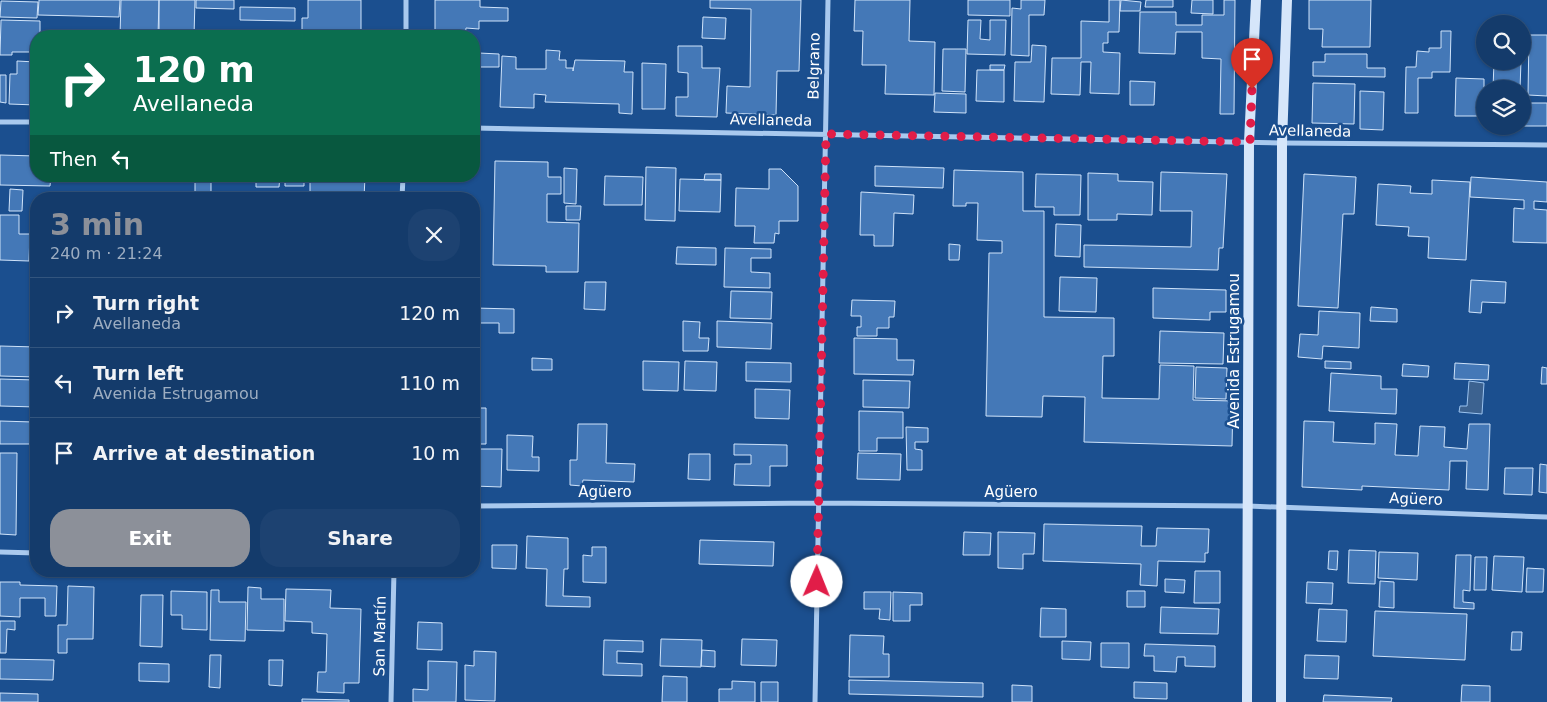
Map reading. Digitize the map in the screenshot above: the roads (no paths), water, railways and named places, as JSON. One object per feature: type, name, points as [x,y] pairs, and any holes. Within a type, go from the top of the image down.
[{"type":"main road","name":"Avenida Estrugamou","points":[[1247,702],[1250,142],[1256,0]]},
{"type":"main road","points":[[1281,702],[1282,144],[1287,0]]},
{"type":"street","points":[[406,0],[406,30]]},
{"type":"street","name":"Belgrano","points":[[815,702],[828,0]]},
{"type":"street","points":[[0,122],[30,122]]},
{"type":"street","name":"Avellaneda","points":[[480,128],[1282,144],[1547,145]]},
{"type":"street","name":"Agüero","points":[[480,506],[818,503],[1248,506],[1547,517]]},
{"type":"street","points":[[0,552],[30,553]]},
{"type":"street","name":"San Martín","points":[[391,702],[394,577]]},
{"type":"water","points":[[1469,381],[1484,383],[1482,414],[1459,412],[1460,406],[1467,406]]}]
